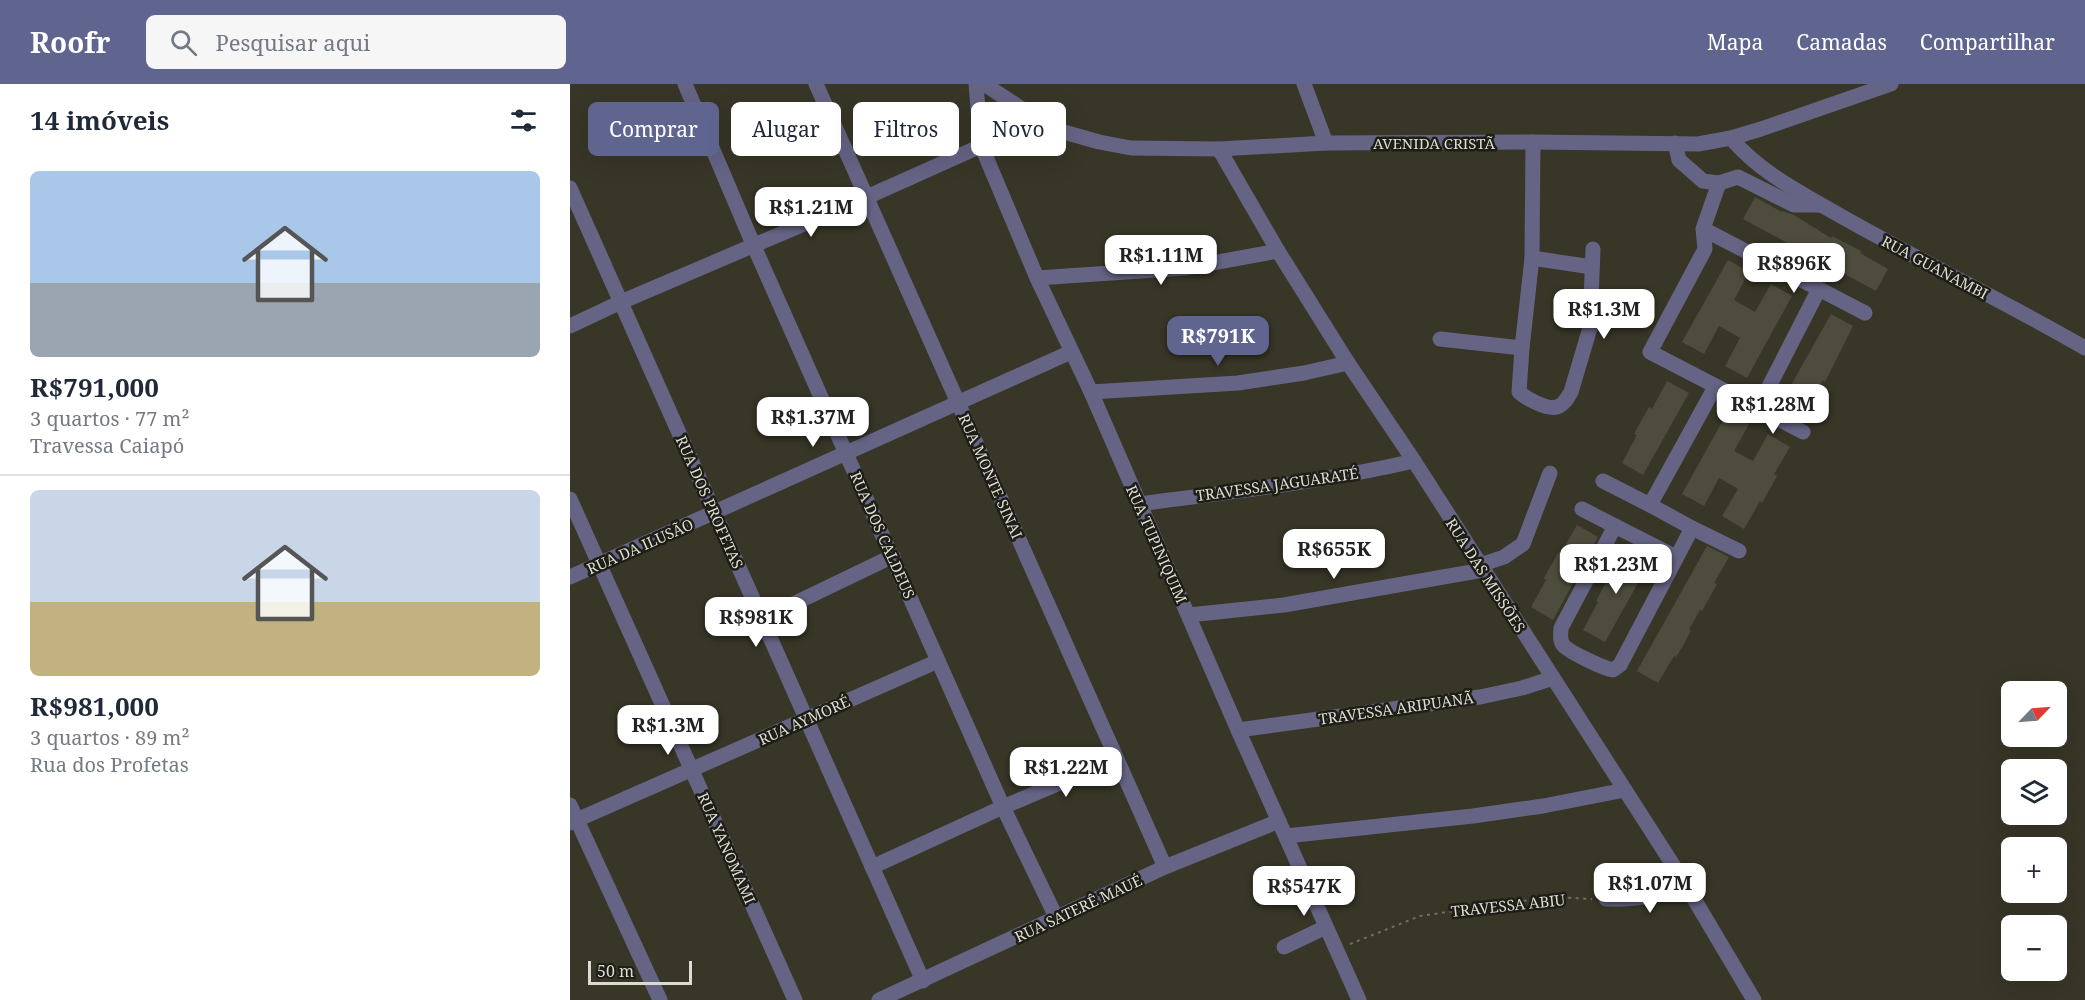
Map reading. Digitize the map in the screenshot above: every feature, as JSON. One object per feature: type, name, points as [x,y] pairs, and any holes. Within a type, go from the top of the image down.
[{"type":"street","name":"RUA DOS CALDEUS","points":[[685,84],[753,244],[1003,807],[1057,919]]},
{"type":"street","name":"RUA MONTE SINAI","points":[[816,84],[1165,867]]},
{"type":"street","name":"RUA TUPINIQUIM","points":[[976,84],[978,102]]},
{"type":"street","name":"AVENIDA CRISTÃ","points":[[984,84],[1012,102]]},
{"type":"street","points":[[1304,84],[1326,143]]},
{"type":"street","name":"AVENIDA CRISTÃ","points":[[1066,133],[1131,148],[1219,149],[1326,143],[1698,144],[1731,138],[1891,84]]},
{"type":"street","name":"RUA GUANAMBI","points":[[1731,138],[1744,154],[1788,185],[1890,244],[2043,323],[2085,348]]},
{"type":"street","points":[[1533,142],[1532,258],[1519,392],[1549,407],[1558,407],[1566,401],[1571,392],[1590,328],[1593,249]]},
{"type":"street","points":[[1675,143],[1679,160],[1703,181],[1719,183],[1738,177],[1794,205],[1822,205]]},
{"type":"street","points":[[570,326],[753,244],[867,197],[971,149]]},
{"type":"street","name":"RUA DAS MISSÕES","points":[[1219,149],[1348,363],[1414,461],[1684,882],[1754,1000]]},
{"type":"street","name":"RUA TUPINIQUIM","points":[[986,156],[1037,278],[1091,392],[1138,504],[1359,1000]]},
{"type":"street","points":[[1719,183],[1703,229],[1705,249],[1650,352],[1803,432]]},
{"type":"street","name":"RUA DOS PROFETAS","points":[[570,188],[923,981]]},
{"type":"street","points":[[1703,229],[1865,313]]},
{"type":"street","points":[[1037,278],[1185,268],[1278,250]]},
{"type":"street","points":[[1532,258],[1592,267]]},
{"type":"street","points":[[1758,408],[1819,289]]},
{"type":"street","points":[[1440,339],[1522,348]]},
{"type":"street","name":"RUA DA ILUSÃO","points":[[570,577],[846,451],[1071,352]]},
{"type":"street","points":[[1091,392],[1238,383],[1304,373],[1348,363]]},
{"type":"street","points":[[1650,505],[1715,387]]},
{"type":"street","name":"TRAVESSA JAGUARATÉ","points":[[1138,504],[1275,486],[1414,461]]},
{"type":"street","points":[[1189,615],[1284,605],[1481,568],[1504,557],[1523,544],[1550,473]]},
{"type":"street","points":[[1603,481],[1739,551]]},
{"type":"street","name":"RUA YANOMAMI","points":[[570,499],[795,1000]]},
{"type":"street","points":[[1582,509],[1676,557]]},
{"type":"street","points":[[1615,526],[1561,628],[1560,639],[1565,647],[1604,668],[1613,670],[1620,665],[1692,528]]},
{"type":"street","points":[[762,619],[893,556]]},
{"type":"street","name":"RUA AYMORÉ","points":[[573,822],[938,661]]},
{"type":"street","name":"TRAVESSA ARIPUANÃ","points":[[1238,730],[1480,697],[1522,688],[1553,678]]},
{"type":"street","points":[[872,867],[1003,807],[1116,759]]},
{"type":"street","points":[[1286,836],[1473,816],[1543,806],[1625,790]]},
{"type":"street","points":[[570,805],[573,822],[660,1000]]},
{"type":"street","name":"RUA SATERÊ MAUÉ","points":[[879,1000],[1165,867],[1279,821]]},
{"type":"street","points":[[1606,899],[1636,900],[1651,897],[1684,882]]},
{"type":"street","points":[[1284,947],[1326,927]]},
{"type":"path","name":"TRAVESSA ABIU","points":[[1336,950],[1420,916],[1550,897],[1606,899]]},
{"type":"building","points":[[1755,197],[1782,212],[1794,215],[1831,238],[1832,236],[1861,251],[1860,253],[1888,269],[1876,291],[1743,219]]},
{"type":"building","points":[[1728,260],[1749,272],[1734,300],[1755,312],[1771,284],[1792,296],[1747,378],[1725,366],[1740,338],[1719,326],[1704,354],[1682,342]]},
{"type":"building","points":[[1831,314],[1853,326],[1825,382],[1823,380],[1807,408],[1785,396]]},
{"type":"building","points":[[1667,381],[1689,393],[1643,475],[1622,463],[1637,435],[1634,434],[1649,407],[1652,409]]},
{"type":"building","points":[[1728,411],[1749,424],[1734,451],[1753,461],[1768,434],[1790,447],[1774,474],[1777,476],[1762,503],[1760,501],[1744,529],[1722,516],[1738,489],[1719,478],[1704,506],[1682,494]]},
{"type":"building","points":[[1577,525],[1598,537],[1553,620],[1531,607],[1559,551],[1561,553]]},
{"type":"building","points":[[1707,546],[1729,557],[1702,611],[1700,610],[1689,629],[1691,630],[1684,644],[1658,683],[1637,671]]},
{"type":"building","points":[[1629,548],[1651,560],[1605,642],[1583,630],[1604,586],[1611,574],[1614,575]]}]
